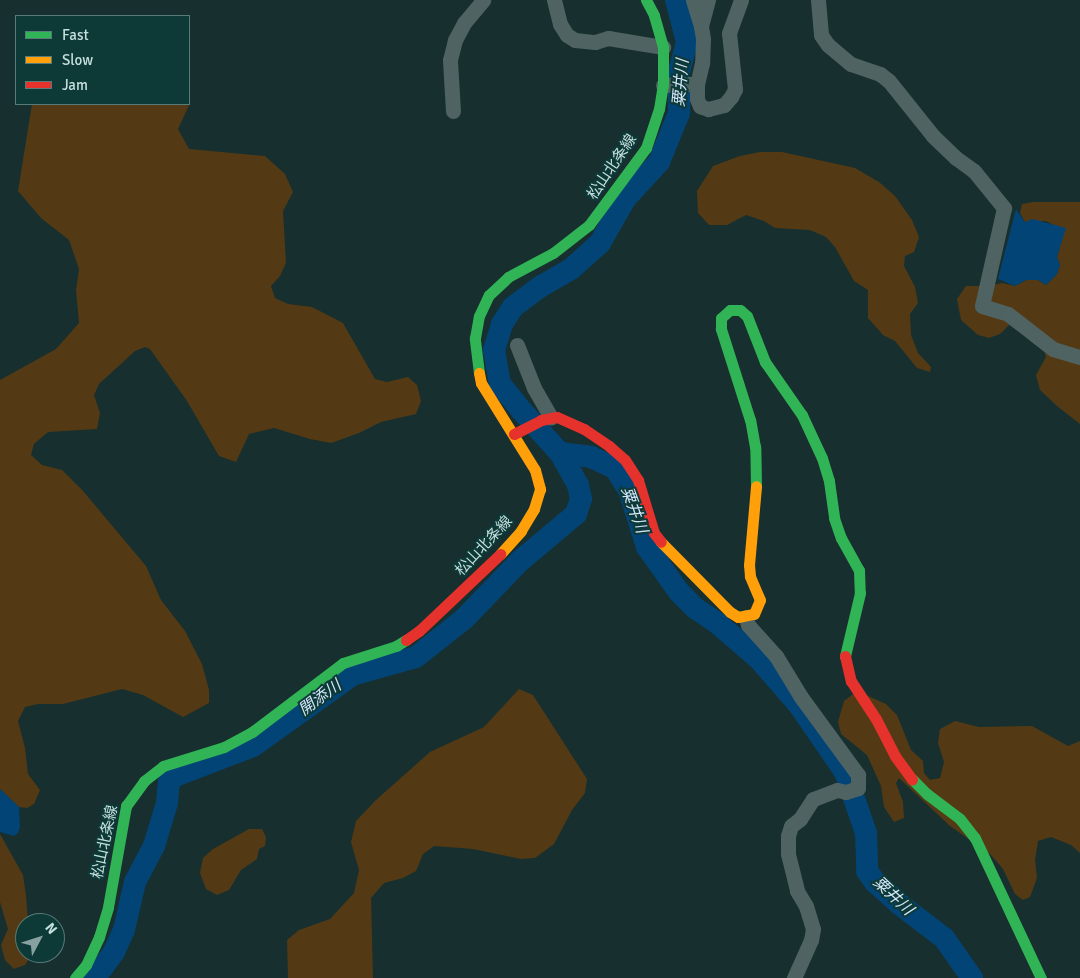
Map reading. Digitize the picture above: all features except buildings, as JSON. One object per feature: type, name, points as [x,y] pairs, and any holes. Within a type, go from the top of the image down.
[{"type":"street","points":[[453,111],[450,60],[464,23],[483,0]]},
{"type":"street","points":[[554,0],[560,24],[567,35],[575,40],[595,42],[608,38],[663,47]]},
{"type":"street","name":"松山北条線","points":[[75,978],[86,965],[99,937],[108,907],[126,806],[144,781],[163,766],[224,747],[252,732],[343,663],[396,646],[419,631],[502,552],[521,531],[534,509],[540,489],[535,470],[519,431],[492,403],[481,383],[476,360],[475,338],[479,316],[489,295],[508,278],[553,253],[589,225],[646,148],[668,84],[663,47],[654,15],[646,0]]},
{"type":"street","points":[[693,0],[701,26],[702,63],[695,84],[697,99],[700,106],[708,109],[724,105],[731,97],[734,89],[729,33],[741,0]]},
{"type":"street","points":[[701,26],[708,0]]},
{"type":"street","points":[[818,0],[821,35],[828,45],[852,64],[880,74],[889,81],[933,136],[956,158],[974,170],[1004,208],[982,306],[1008,314],[1053,349],[1080,357]]},
{"type":"street","points":[[668,84],[695,84]]},
{"type":"street","points":[[519,431],[546,419],[557,417],[584,429],[625,460],[638,480],[654,533],[677,560],[706,586],[730,612],[738,617],[746,618],[758,609],[760,600],[750,576],[749,565],[756,495],[755,447],[750,420],[721,329],[721,318],[726,313],[735,310],[747,316],[765,362],[802,415],[812,435],[829,481],[836,525],[859,570],[860,593],[845,649],[845,663],[851,681],[876,719],[894,756],[908,775],[927,794],[960,819],[975,838],[1041,978]]},
{"type":"street","points":[[517,345],[546,419]]},
{"type":"street","points":[[746,618],[748,625],[776,656],[801,698],[858,775],[858,788],[850,791],[837,790],[813,799],[800,819],[792,826],[788,836],[788,854],[797,891],[806,906],[813,929],[811,940],[794,978]]},
{"type":"shaded area","points":[[32,105],[189,105],[178,129],[189,149],[265,156],[285,174],[293,192],[283,211],[286,263],[280,276],[271,286],[275,298],[288,304],[312,307],[343,323],[375,379],[387,382],[408,377],[417,385],[421,401],[416,414],[381,422],[359,433],[331,443],[274,428],[249,434],[236,462],[219,456],[187,401],[150,349],[145,347],[135,351],[99,384],[94,395],[100,413],[97,429],[48,432],[34,444],[31,455],[42,465],[62,470],[83,491],[146,566],[161,600],[185,631],[202,664],[209,690],[209,703],[183,717],[143,695],[122,689],[63,704],[38,704],[25,707],[18,721],[25,748],[28,774],[40,790],[34,804],[27,808],[19,807],[0,789],[0,380],[56,349],[79,323],[76,290],[79,269],[69,240],[41,218],[18,191]]},
{"type":"shaded area","points":[[760,152],[782,152],[855,168],[879,182],[895,196],[912,220],[919,237],[914,252],[905,256],[904,266],[915,287],[918,303],[910,314],[911,335],[918,353],[931,367],[930,372],[917,368],[895,341],[883,335],[868,318],[868,290],[854,281],[835,247],[826,237],[810,230],[775,228],[764,221],[746,215],[727,225],[709,225],[698,213],[697,191],[713,166],[740,156]]},
{"type":"shaded area","points":[[1033,202],[1080,202],[1080,424],[1040,390],[1036,375],[1046,357],[1039,335],[1011,323],[1000,334],[989,338],[978,335],[961,320],[957,299],[966,286],[988,286],[1002,283],[1015,286],[1026,280],[1038,280],[1046,285],[1057,274],[1060,265],[1057,257],[1060,247],[1057,227],[1046,221],[1025,222],[1020,213],[1022,204]]},
{"type":"shaded area","points":[[519,689],[533,695],[587,779],[585,793],[572,810],[554,844],[535,858],[521,859],[473,849],[434,846],[423,854],[416,871],[403,878],[384,883],[371,898],[373,978],[288,978],[287,940],[299,930],[330,919],[354,893],[359,870],[351,842],[356,821],[376,800],[430,752],[484,727]]},
{"type":"shaded area","points":[[857,691],[886,704],[897,715],[911,750],[923,761],[924,773],[930,780],[940,778],[944,762],[938,743],[940,729],[955,721],[979,727],[1032,726],[1068,746],[1080,741],[1080,853],[1071,845],[1051,837],[1038,841],[1035,860],[1037,878],[1030,897],[1023,900],[1015,894],[1003,869],[990,854],[950,826],[899,778],[896,783],[903,802],[904,818],[894,822],[884,807],[881,786],[867,755],[841,734],[838,722],[844,701]]},
{"type":"shaded area","points":[[249,829],[262,829],[266,837],[265,846],[259,849],[257,859],[241,870],[229,890],[217,895],[206,889],[200,873],[203,858],[213,849]]},
{"type":"shaded area","points":[[0,834],[23,875],[26,895],[27,913],[15,913],[15,963],[26,963],[14,969],[5,960],[1,945],[8,929],[0,902]]},
{"type":"water","points":[[1016,209],[1025,222],[1033,219],[1066,228],[1057,257],[1060,265],[1057,274],[1046,285],[1038,280],[1026,280],[1015,286],[998,279]]},
{"type":"water","points":[[0,789],[19,807],[20,827],[18,833],[14,836],[0,832]]},
{"type":"waterway","name":"粟井川","points":[[676,0],[687,42],[679,71],[679,113],[659,162],[625,199],[600,243],[571,269],[541,286],[513,307],[502,324],[494,350],[500,384],[560,453],[591,457],[615,468],[629,490],[647,547],[679,592],[695,608],[717,623],[759,659],[799,705],[845,772],[866,833],[867,871],[875,882],[898,903],[944,938],[972,978]]},
{"type":"waterway","name":"開添川","points":[[95,978],[114,952],[124,930],[135,882],[154,846],[167,803],[169,782],[175,776],[253,746],[352,675],[416,657],[464,619],[520,561],[576,514],[581,499],[578,485],[560,453]]},
{"type":"traffic: fast","points":[[479,373],[475,338],[479,316],[489,295],[508,277],[553,253],[589,225],[646,148],[659,109],[663,85],[663,47],[654,15],[646,0]]},
{"type":"traffic: fast","points":[[756,486],[755,447],[750,420],[721,329],[721,318],[730,310],[740,310],[747,316],[765,362],[802,415],[822,458],[829,481],[834,518],[841,538],[859,570],[860,593],[845,656]]},
{"type":"traffic: fast","points":[[75,978],[86,965],[99,937],[108,907],[126,806],[144,781],[163,766],[224,747],[252,732],[343,663],[396,646],[406,640]]},
{"type":"traffic: fast","points":[[912,779],[927,794],[960,819],[975,838],[1041,978]]},
{"type":"traffic: slow","points":[[479,373],[481,383],[535,470],[540,489],[534,509],[521,531],[500,554]]},
{"type":"traffic: slow","points":[[661,542],[730,612],[738,617],[754,614],[760,600],[750,576],[749,565],[756,486]]},
{"type":"traffic: jam","points":[[514,434],[541,420],[557,417],[584,429],[609,446],[625,460],[638,480],[654,533],[661,542]]},
{"type":"traffic: jam","points":[[406,640],[419,631],[500,554]]},
{"type":"traffic: jam","points":[[845,656],[851,681],[876,719],[895,756],[912,779]]}]
